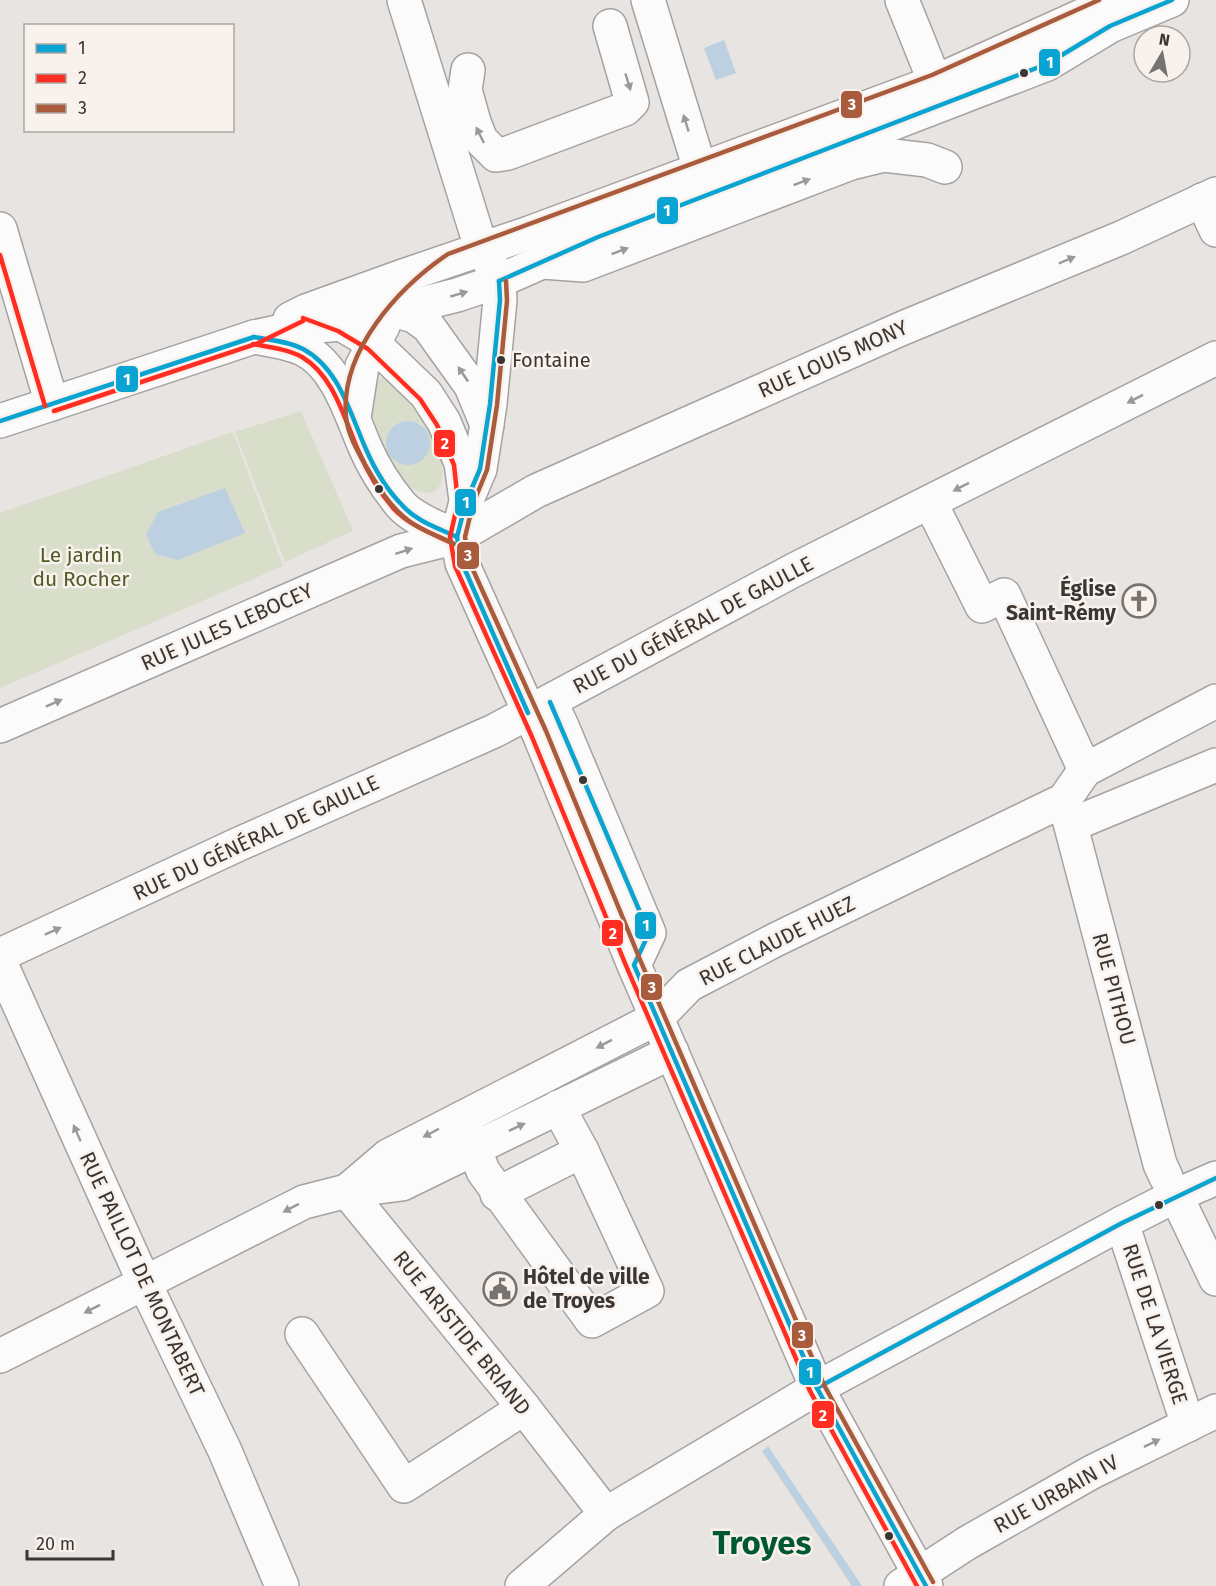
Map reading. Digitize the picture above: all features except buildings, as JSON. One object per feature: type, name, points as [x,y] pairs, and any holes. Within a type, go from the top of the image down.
[{"type":"street","points":[[404,0],[481,244],[499,281],[500,300],[488,427],[480,468],[466,502],[457,537],[462,563],[539,707],[561,724],[650,933],[634,965],[817,1388],[916,1582]]},
{"type":"street","points":[[648,0],[697,185]]},
{"type":"street","points":[[902,0],[935,82]]},
{"type":"street","points":[[543,262],[583,265],[849,152],[1047,64],[1110,26],[1172,0]]},
{"type":"street","points":[[254,337],[306,311],[397,310],[457,295],[499,281],[598,237],[697,185],[935,82],[1099,4]]},
{"type":"street","points":[[468,70],[465,90],[481,140],[496,155],[508,153],[625,109],[632,102],[610,26]]},
{"type":"street","points":[[0,421],[254,337],[296,328],[341,311],[403,276],[451,261],[481,244],[697,185],[849,152],[927,160],[945,167]]},
{"type":"street","points":[[1209,197],[1216,230]]},
{"type":"street","name":"RUE LOUIS MONY","points":[[457,537],[536,491],[903,328],[1121,238],[1209,197]]},
{"type":"street","points":[[0,228],[52,404]]},
{"type":"street","points":[[354,418],[362,366],[382,327],[397,310],[451,261]]},
{"type":"street","points":[[397,310],[414,316],[428,326],[471,386],[488,427]]},
{"type":"street","points":[[341,311],[426,394],[444,422],[461,463],[466,502]]},
{"type":"street","points":[[254,337],[303,349],[318,359],[330,373],[354,418],[365,447],[380,476],[402,506],[413,515],[457,537]]},
{"type":"street","name":"RUE DU GÉNÉRAL DE GAULLE","points":[[0,955],[494,731],[794,570],[1216,358]]},
{"type":"street","points":[[930,502],[982,606],[1004,596],[1085,770]]},
{"type":"street","name":"RUE JULES LEBOCEY","points":[[0,726],[401,551],[457,537]]},
{"type":"street","points":[[1068,813],[1085,770],[1216,701]]},
{"type":"street","name":"RUE CLAUDE HUEZ","points":[[347,1191],[388,1156],[657,1018],[689,985],[776,940],[1068,813],[1216,765]]},
{"type":"street","name":"RUE PITHOU","points":[[1068,813],[1160,1164],[1166,1177]]},
{"type":"street","name":"RUE PAILLOT DE MONTABERT","points":[[0,962],[144,1282],[225,1451],[282,1586]]},
{"type":"street","name":"RUE CLAUDE HUEZ","points":[[0,1356],[304,1202],[347,1191],[402,1184],[672,1052]]},
{"type":"street","points":[[463,1116],[479,1164],[497,1194],[592,1321],[647,1291],[582,1151],[558,1107]]},
{"type":"street","points":[[497,1194],[582,1151]]},
{"type":"street","points":[[522,1586],[606,1514],[817,1388],[1122,1223],[1216,1178]]},
{"type":"street","name":"RUE ARISTIDE BRIAND","points":[[347,1191],[524,1408],[606,1514]]},
{"type":"street","points":[[1181,1206],[1216,1279]]},
{"type":"street","name":"RUE DE LA VIERGE","points":[[1122,1223],[1202,1418]]},
{"type":"street","points":[[302,1334],[404,1486],[524,1408]]},
{"type":"street","name":"RUE URBAIN IV","points":[[916,1582],[967,1543],[1082,1478],[1202,1418]]},
{"type":"green space","points":[[387,377],[398,380],[440,444],[442,477],[438,488],[433,492],[427,493],[410,487],[400,479],[382,452],[375,436],[370,404],[372,389],[379,378]],"holes":[[[408,421],[422,424],[430,438],[417,463],[404,464],[394,426]]]},
{"type":"green space","points":[[301,411],[353,531],[285,562],[235,432]]},
{"type":"green space","name":"Le jardin du Rocher","points":[[233,432],[283,566],[0,688],[0,513]]},
{"type":"water","points":[[724,40],[736,73],[716,80],[704,48]]},
{"type":"water","points":[[408,421],[424,427],[430,443],[424,459],[408,465],[392,459],[386,443],[392,427]]},
{"type":"water","points":[[225,488],[245,533],[178,560],[155,554],[146,534],[158,512]]},
{"type":"water","points":[[768,1446],[862,1586],[852,1586],[762,1451]]},
{"type":"transit line","name":"3","points":[[454,544],[414,525],[391,504],[357,450],[346,417],[347,392],[352,368],[362,345],[392,303],[429,268],[448,254],[932,75],[1099,0]]},
{"type":"transit line","name":"1","points":[[499,281],[598,237],[1047,64],[1110,26],[1172,0]]},
{"type":"transit line","name":"2","points":[[0,255],[45,406]]},
{"type":"transit line","name":"1","points":[[499,281],[500,300],[490,404],[480,469],[466,502],[457,537],[462,563],[528,713]]},
{"type":"transit line","name":"3","points":[[506,281],[507,301],[497,405],[487,470],[473,504],[465,537],[469,561],[546,731],[641,962],[824,1385],[933,1582]]},
{"type":"transit line","name":"2","points":[[303,318],[338,331],[368,349],[420,399],[437,425],[454,465],[458,502],[450,537],[455,566],[532,737],[627,968],[810,1391],[917,1586]]},
{"type":"transit line","name":"2","points":[[54,411],[256,344],[303,321]]},
{"type":"transit line","name":"1","points":[[254,337],[291,344],[315,357],[326,368],[342,392],[372,463],[391,492],[408,511],[428,524],[457,537]]},
{"type":"transit line","name":"1","points":[[0,421],[254,337]]},
{"type":"transit line","name":"2","points":[[253,344],[290,352],[313,365],[330,386],[365,466],[394,509],[414,525],[454,544]]},
{"type":"transit line","name":"1","points":[[550,702],[649,933],[634,965],[817,1388],[926,1586]]},
{"type":"transit line","name":"1","points":[[817,1388],[1122,1223],[1216,1178]]},
{"type":"place","name":"Fontaine","points":[[501,360]]},
{"type":"place","name":"Église Saint-Rémy","points":[[1139,601]]},
{"type":"place","name":"Hôtel de ville de Troyes","points":[[500,1289]]},
{"type":"district","name":"Troyes","points":[[762,1543]]}]
